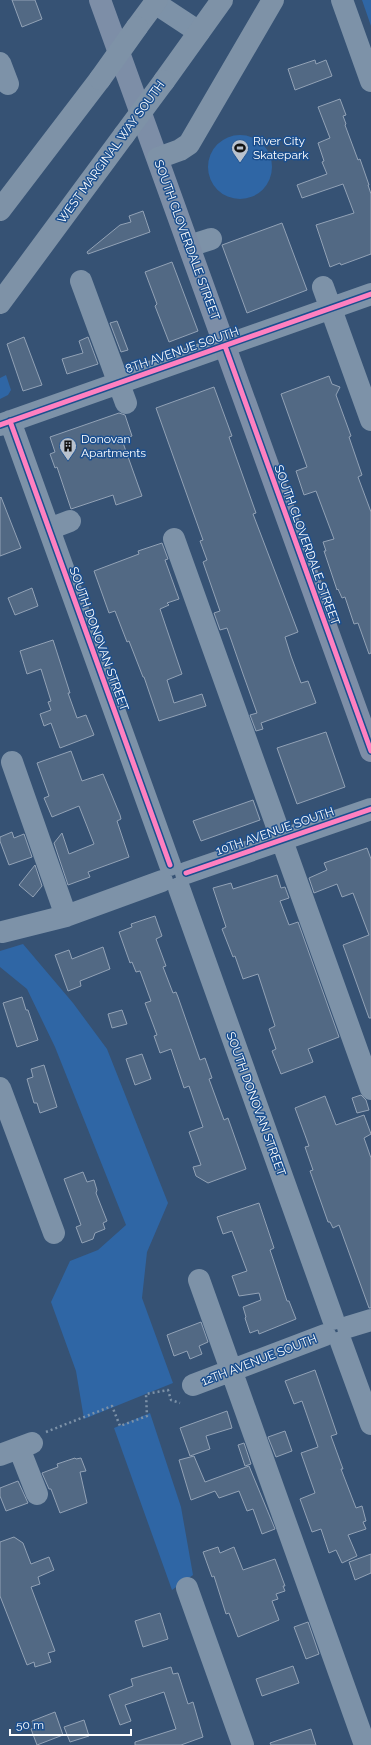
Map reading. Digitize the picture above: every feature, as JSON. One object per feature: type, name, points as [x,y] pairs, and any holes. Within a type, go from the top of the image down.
[{"type":"highway","name":"WEST MARGINAL WAY SOUTH","points":[[0,303],[222,0]]},
{"type":"highway","points":[[158,158],[180,150],[188,144],[273,0]]},
{"type":"highway","points":[[0,210],[100,79],[156,1]]},
{"type":"main road","name":"SOUTH CLOVERDALE STREET","points":[[100,0],[371,750]]},
{"type":"street","points":[[342,0],[371,81]]},
{"type":"street","points":[[156,1],[198,32]]},
{"type":"street","points":[[0,62],[8,84]]},
{"type":"street","points":[[189,246],[211,238]]},
{"type":"street","points":[[81,281],[126,404]]},
{"type":"street","points":[[323,287],[371,420]]},
{"type":"street","name":"8TH AVENUE SOUTH","points":[[5,423],[371,294]]},
{"type":"street","name":"SOUTH DONOVAN STREET","points":[[5,423],[49,529],[371,1424]]},
{"type":"street","points":[[49,529],[70,521]]},
{"type":"street","points":[[174,539],[371,1089]]},
{"type":"street","points":[[12,762],[66,916]]},
{"type":"street","name":"10TH AVENUE SOUTH","points":[[2,932],[66,916],[371,809]]},
{"type":"street","points":[[0,1088],[54,1233]]},
{"type":"street","points":[[200,1280],[365,1745]]},
{"type":"street","name":"12TH AVENUE SOUTH","points":[[193,1385],[337,1331],[371,1320]]},
{"type":"street","points":[[24,1445],[37,1494]]},
{"type":"street","points":[[187,1588],[243,1745]]},
{"type":"path","points":[[24,1445],[112,1406],[120,1426],[147,1416],[146,1394],[168,1390],[171,1400],[180,1403]]},
{"type":"shaded area","points":[[362,0],[371,0],[371,26]]},
{"type":"shaded area","name":"River City Skatepark","points":[[240,135],[258,140],[263,144],[267,149],[272,167],[267,185],[263,190],[258,194],[240,199],[222,194],[217,190],[213,185],[208,167],[213,149],[217,144],[222,140]]},
{"type":"shaded area","points":[[6,375],[11,390],[8,395],[0,399],[0,378]]},
{"type":"shaded area","points":[[23,944],[73,1003],[107,1049],[168,1203],[147,1252],[142,1298],[173,1383],[84,1419],[76,1371],[51,1302],[70,1261],[98,1250],[126,1225],[55,1047],[27,989],[0,967],[0,951]]},
{"type":"shaded area","points":[[150,1413],[181,1507],[193,1575],[172,1590],[114,1428]]},
{"type":"building","points":[[12,0],[35,0],[42,19],[22,27]]},
{"type":"building","points":[[315,60],[316,64],[326,60],[332,76],[295,90],[288,69]]},
{"type":"building","points":[[340,99],[346,115],[343,116],[345,125],[358,160],[360,159],[371,194],[371,254],[341,265],[340,263],[330,267],[316,225],[354,213],[343,184],[302,198],[297,185],[327,174],[322,162],[324,161],[318,143],[330,138],[318,107]]},
{"type":"building","points":[[143,211],[150,232],[88,254],[87,252],[120,225],[131,222],[129,216]]},
{"type":"building","points":[[282,223],[307,290],[247,313],[222,245]]},
{"type":"building","points":[[172,262],[198,331],[169,342],[155,306],[157,304],[145,272]]},
{"type":"building","points":[[117,321],[128,350],[121,352],[110,323]]},
{"type":"building","points":[[24,337],[42,385],[23,391],[7,344]]},
{"type":"building","points":[[88,337],[98,364],[67,374],[62,359],[83,353],[79,341]]},
{"type":"building","points":[[329,376],[332,384],[340,387],[336,395],[351,436],[349,437],[362,475],[358,477],[371,512],[371,653],[369,654],[358,623],[354,624],[345,597],[342,598],[338,589],[337,590],[324,551],[326,551],[323,542],[334,539],[316,491],[304,495],[296,471],[307,467],[281,394]]},
{"type":"building","points":[[214,387],[232,436],[229,437],[256,513],[253,514],[298,632],[285,637],[291,656],[301,683],[308,681],[316,703],[261,723],[263,729],[256,731],[250,715],[257,713],[227,628],[220,630],[214,613],[220,611],[203,562],[207,560],[200,541],[203,540],[156,408]]},
{"type":"building","name":"Donovan Apartments","points":[[119,413],[125,415],[132,436],[122,440],[142,496],[116,505],[113,495],[71,509],[57,467],[55,468],[50,454],[55,452],[50,437]]},
{"type":"building","points":[[1,497],[21,548],[0,556],[0,498]]},
{"type":"building","points":[[162,543],[168,559],[165,560],[179,599],[167,603],[169,605],[160,609],[182,674],[167,680],[174,703],[202,694],[206,706],[159,721],[144,677],[129,641],[127,642],[115,611],[109,613],[94,571],[139,554],[138,551]]},
{"type":"building","points":[[32,588],[38,606],[15,615],[8,598]]},
{"type":"building","points":[[53,640],[70,693],[68,693],[77,718],[86,715],[94,735],[60,748],[51,723],[44,726],[40,714],[51,710],[48,702],[51,701],[41,669],[27,674],[20,651]]},
{"type":"building","points":[[326,732],[345,787],[297,804],[277,748]]},
{"type":"building","points":[[71,751],[82,781],[103,774],[120,815],[121,819],[117,821],[129,857],[88,872],[90,877],[68,885],[54,843],[62,833],[69,854],[94,844],[79,806],[52,817],[44,798],[49,796],[37,763]]},
{"type":"building","points":[[253,800],[260,820],[201,841],[193,821]]},
{"type":"building","points":[[12,832],[14,838],[24,834],[32,857],[9,865],[0,841],[0,837]]},
{"type":"building","points":[[367,848],[371,859],[371,1018],[369,1018],[343,945],[369,935],[353,893],[342,897],[337,884],[314,893],[309,878],[327,870],[324,863]]},
{"type":"building","points":[[35,865],[42,886],[33,897],[19,885]]},
{"type":"building","points":[[277,875],[281,888],[285,887],[289,898],[280,901],[289,925],[298,922],[339,1037],[308,1049],[313,1062],[281,1074],[272,1051],[276,1049],[269,1029],[275,1026],[258,974],[243,979],[235,956],[233,957],[222,929],[226,927],[213,888],[231,883],[233,889]]},
{"type":"building","points":[[155,916],[162,936],[156,939],[166,966],[163,967],[173,993],[176,992],[178,997],[200,1060],[205,1058],[212,1078],[209,1079],[224,1120],[228,1118],[246,1169],[208,1183],[196,1176],[193,1167],[201,1165],[189,1132],[203,1127],[189,1086],[184,1088],[171,1049],[160,1053],[154,1036],[157,1035],[145,1003],[151,1001],[140,971],[136,972],[132,962],[130,963],[119,932],[132,927],[131,924]]},
{"type":"building","points":[[103,947],[110,969],[80,981],[81,986],[68,991],[55,955],[69,950],[72,959]]},
{"type":"building","points":[[22,997],[38,1040],[17,1047],[3,1003]]},
{"type":"building","points":[[122,1010],[127,1024],[112,1028],[108,1014]]},
{"type":"building","points":[[142,1054],[151,1079],[135,1085],[126,1059]]},
{"type":"building","points":[[44,1065],[57,1107],[40,1113],[37,1103],[34,1103],[27,1079],[33,1077],[31,1069]]},
{"type":"building","points":[[361,1095],[366,1100],[369,1110],[357,1113],[352,1098]]},
{"type":"building","points":[[325,1096],[336,1125],[364,1115],[371,1134],[364,1138],[371,1158],[371,1308],[369,1308],[339,1225],[333,1228],[330,1222],[328,1222],[310,1171],[313,1170],[305,1147],[309,1146],[295,1108]]},
{"type":"building","points":[[83,1172],[87,1182],[94,1180],[97,1190],[96,1193],[107,1221],[103,1223],[105,1229],[95,1233],[93,1239],[82,1243],[76,1227],[81,1225],[64,1179]]},
{"type":"building","points":[[259,1203],[274,1248],[270,1250],[287,1301],[289,1301],[296,1319],[259,1334],[258,1330],[250,1333],[243,1307],[261,1300],[259,1293],[239,1296],[232,1276],[247,1271],[232,1231],[223,1234],[217,1217]]},
{"type":"building","points":[[201,1322],[208,1342],[199,1346],[202,1354],[190,1359],[187,1351],[174,1356],[167,1335]]},
{"type":"building","points":[[315,1370],[337,1434],[331,1436],[343,1469],[341,1469],[356,1508],[362,1506],[366,1521],[363,1522],[366,1529],[348,1535],[357,1556],[342,1563],[336,1550],[329,1553],[321,1529],[312,1532],[300,1499],[315,1493],[301,1453],[318,1447],[302,1401],[294,1404],[285,1381]]},
{"type":"building","points":[[227,1411],[232,1428],[206,1436],[210,1449],[190,1456],[180,1428]]},
{"type":"building","points":[[285,1431],[292,1451],[276,1457],[268,1437]]},
{"type":"building","points":[[244,1443],[251,1464],[245,1466],[238,1445]]},
{"type":"building","points":[[194,1456],[205,1482],[249,1466],[275,1529],[262,1534],[253,1509],[247,1511],[239,1491],[219,1498],[215,1491],[191,1500],[179,1460]]},
{"type":"building","points":[[75,1458],[81,1458],[86,1471],[80,1472],[87,1503],[60,1513],[51,1489],[49,1489],[42,1473],[58,1467],[57,1464]]},
{"type":"building","points":[[18,1481],[28,1503],[6,1511],[0,1496],[0,1488]]},
{"type":"building","points":[[14,1537],[23,1543],[31,1564],[49,1557],[54,1570],[38,1577],[40,1584],[31,1587],[55,1651],[48,1653],[51,1662],[35,1667],[34,1662],[27,1665],[0,1596],[0,1542]]},
{"type":"building","points":[[218,1547],[220,1553],[234,1547],[243,1570],[275,1559],[285,1586],[283,1586],[285,1591],[276,1594],[278,1599],[272,1601],[279,1620],[238,1637],[229,1613],[226,1614],[214,1576],[212,1577],[203,1552]]},
{"type":"building","points":[[371,1554],[371,1573],[355,1580],[349,1562]]},
{"type":"building","points":[[160,1613],[168,1639],[143,1647],[135,1621]]},
{"type":"building","points":[[308,1622],[319,1654],[306,1659],[294,1627]]},
{"type":"building","points":[[293,1666],[299,1683],[262,1696],[256,1679]]},
{"type":"building","points":[[171,1667],[173,1674],[178,1673],[188,1704],[193,1702],[203,1737],[181,1745],[135,1745],[135,1742],[176,1729],[164,1692],[125,1705],[131,1721],[120,1725],[109,1695],[133,1686],[131,1679]]},
{"type":"building","points":[[55,1712],[63,1735],[37,1745],[31,1729],[34,1728],[32,1721]]},
{"type":"building","points":[[84,1720],[89,1736],[70,1742],[64,1727]]},
{"type":"building","points":[[311,1729],[316,1745],[271,1745],[270,1743]]},
{"type":"cycle path","points":[[0,425],[371,294]]},
{"type":"cycle path","points":[[225,346],[371,751]]},
{"type":"cycle path","points":[[10,421],[170,865]]},
{"type":"cycle path","points":[[186,873],[371,809]]},
{"type":"place","name":"River City Skatepark","points":[[240,163]]},
{"type":"place","name":"Donovan Apartments","points":[[68,461]]}]
